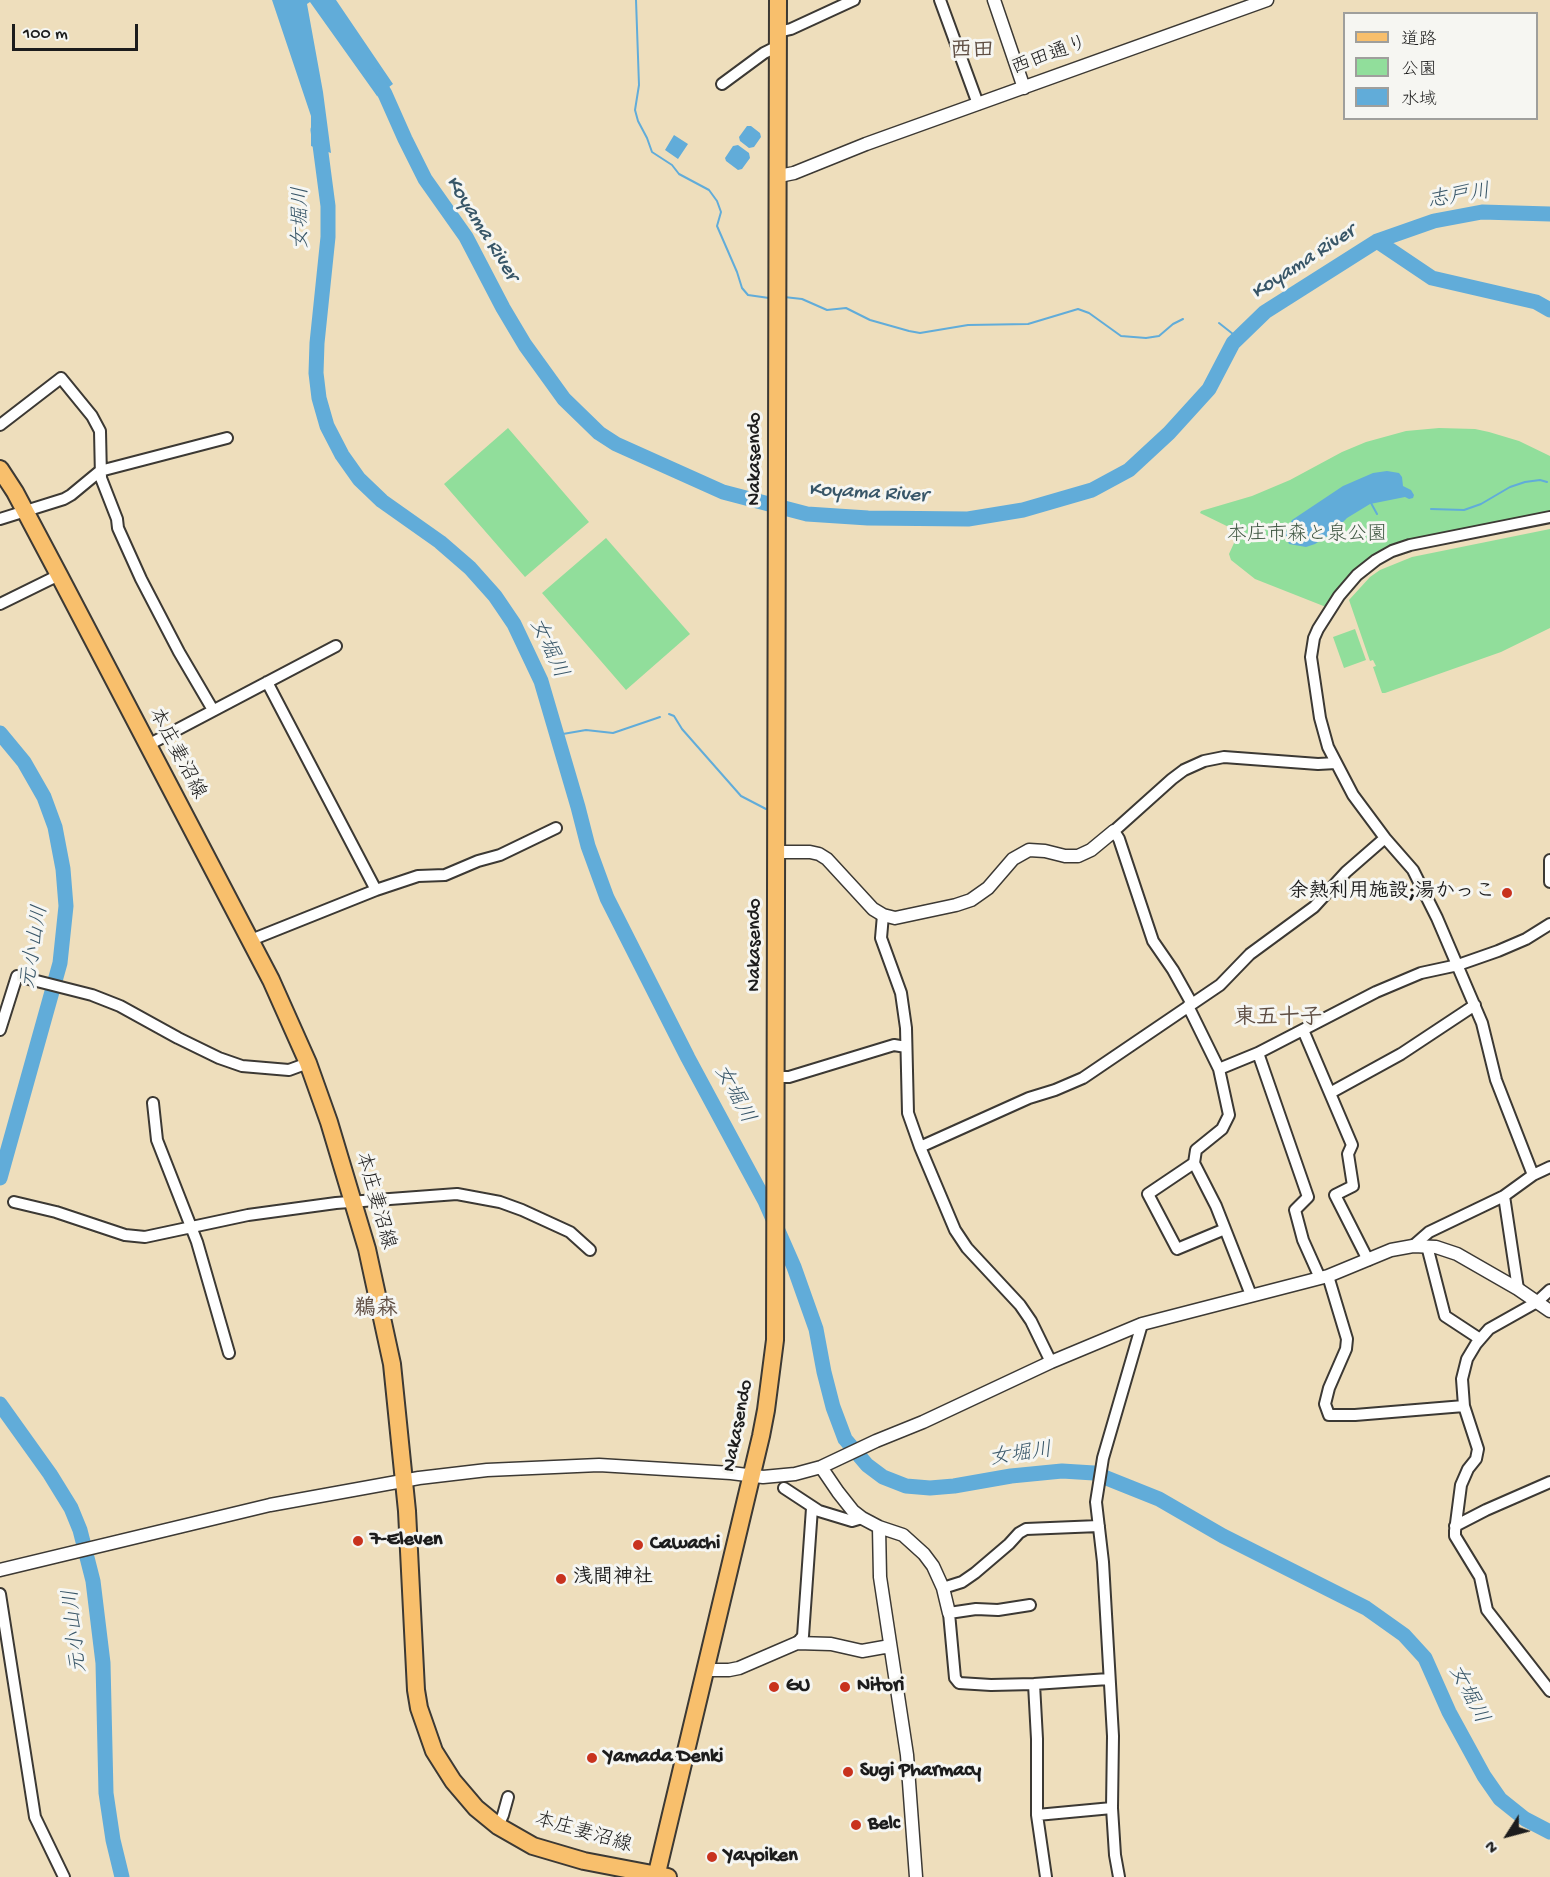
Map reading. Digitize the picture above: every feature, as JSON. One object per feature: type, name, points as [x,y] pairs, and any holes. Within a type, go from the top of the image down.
[{"type":"main road","name":"Nakasendo","points":[[660,1876],[705,1670],[766,1410],[776,1332],[778,0]]},
{"type":"main road","name":"本庄妻沼線","points":[[0,469],[25,510],[251,940],[308,1062],[329,1122],[367,1249],[392,1364],[407,1511],[414,1664],[419,1708],[428,1736],[443,1767],[464,1795],[498,1826],[533,1846],[584,1861],[660,1876]]},
{"type":"street","points":[[722,84],[791,30],[854,0]]},
{"type":"street","points":[[940,0],[978,104]]},
{"type":"street","points":[[994,0],[1024,88]]},
{"type":"street","name":"西田通り","points":[[779,176],[794,173],[866,144],[1267,0]]},
{"type":"street","points":[[0,425],[61,378],[97,423],[101,444],[101,478],[117,519],[118,528],[141,579],[179,652],[213,710]]},
{"type":"street","points":[[0,519],[51,504],[71,495],[100,471],[227,438]]},
{"type":"street","points":[[1533,1175],[1496,1080],[1485,1035],[1474,1005],[1437,918],[1413,870],[1385,838],[1353,795],[1335,763],[1320,718],[1311,657],[1318,629],[1350,583],[1370,564],[1401,548],[1550,517]]},
{"type":"street","points":[[0,604],[59,575]]},
{"type":"street","points":[[148,745],[336,646]]},
{"type":"street","points":[[267,682],[376,890]]},
{"type":"street","points":[[777,852],[819,854],[827,859],[877,913],[895,918],[963,903],[978,896],[1020,854],[1029,850],[1078,856],[1091,850],[1172,778],[1204,761],[1224,757],[1318,764],[1335,763]]},
{"type":"street","points":[[251,940],[376,890],[418,876],[445,875],[478,861],[500,855],[556,828]]},
{"type":"street","points":[[1114,831],[1119,839],[1153,941],[1190,1005],[1219,1069],[1229,1115],[1222,1129],[1196,1150],[1194,1163],[1216,1206],[1251,1295]]},
{"type":"street","points":[[920,1147],[1029,1098],[1083,1078],[1220,986],[1250,954],[1314,907],[1346,872],[1385,838]]},
{"type":"street","points":[[1550,860],[1550,882]]},
{"type":"street","points":[[883,915],[881,938],[901,993],[906,1028],[908,1113],[920,1147],[955,1230],[967,1248],[1025,1312],[1051,1362]]},
{"type":"street","points":[[1219,1069],[1258,1053],[1362,999],[1421,973],[1458,965],[1518,943],[1550,924]]},
{"type":"street","points":[[0,1030],[17,976],[77,990],[120,1006],[178,1038],[231,1063],[289,1070],[308,1062]]},
{"type":"street","points":[[1330,1094],[1401,1054],[1474,1005]]},
{"type":"street","points":[[1303,1030],[1352,1144],[1348,1154],[1353,1186],[1335,1195],[1368,1260]]},
{"type":"street","points":[[776,1077],[789,1077],[894,1045],[906,1047]]},
{"type":"street","points":[[1258,1053],[1308,1197],[1295,1210],[1303,1240],[1324,1277],[1347,1339],[1346,1349],[1329,1388],[1326,1404],[1329,1415],[1464,1406]]},
{"type":"street","points":[[153,1103],[157,1140],[192,1227],[229,1353]]},
{"type":"street","points":[[1194,1163],[1148,1194],[1177,1249],[1225,1229]]},
{"type":"street","points":[[1413,1245],[1429,1232],[1504,1196],[1533,1175],[1550,1167]]},
{"type":"street","points":[[14,1202],[56,1212],[125,1235],[145,1237],[248,1215],[336,1203],[457,1194],[500,1202],[570,1232],[590,1250]]},
{"type":"street","points":[[1504,1196],[1518,1289]]},
{"type":"street","points":[[0,1569],[270,1504],[404,1480],[486,1470],[599,1465],[763,1477],[785,1476],[821,1467],[1051,1362],[1142,1324],[1324,1277],[1391,1250],[1413,1245],[1436,1247],[1458,1254],[1518,1289],[1550,1311]]},
{"type":"street","points":[[1427,1246],[1445,1316],[1480,1340]]},
{"type":"street","points":[[1550,1290],[1537,1302],[1489,1329],[1467,1359],[1462,1379],[1464,1406],[1478,1449],[1476,1459],[1468,1468],[1461,1485],[1455,1526],[1455,1536],[1480,1577],[1486,1610],[1550,1691]]},
{"type":"street","points":[[1119,1877],[1112,1808],[1113,1736],[1103,1562],[1096,1502],[1103,1458],[1142,1324]]},
{"type":"street","points":[[821,1467],[846,1503],[862,1518],[879,1527],[903,1535],[933,1566],[943,1587],[949,1613],[955,1678],[959,1683],[1034,1684],[1109,1679]]},
{"type":"street","points":[[1455,1526],[1485,1510],[1550,1482]]},
{"type":"street","points":[[784,1488],[812,1508],[852,1521],[862,1518]]},
{"type":"street","points":[[797,1643],[803,1636],[812,1508]]},
{"type":"street","points":[[943,1587],[962,1582],[975,1573],[1026,1529],[1099,1526]]},
{"type":"street","points":[[879,1527],[880,1577],[907,1755],[916,1877]]},
{"type":"street","points":[[0,1594],[35,1817],[64,1877]]},
{"type":"street","points":[[949,1613],[976,1609],[998,1610],[1030,1605]]},
{"type":"street","points":[[705,1670],[739,1668],[797,1643],[831,1644],[862,1651],[890,1646]]},
{"type":"street","points":[[1034,1684],[1037,1815],[1046,1877]]},
{"type":"street","points":[[498,1826],[508,1797]]},
{"type":"street","points":[[1037,1815],[1112,1808]]},
{"type":"green space","points":[[508,428],[589,522],[525,577],[444,484]]},
{"type":"green space","name":"本庄市森と泉公園","points":[[1439,428],[1475,429],[1489,432],[1519,441],[1550,456],[1550,512],[1402,543],[1326,607],[1255,579],[1231,560],[1229,554],[1239,532],[1200,513],[1252,496],[1290,480],[1366,442],[1406,431]]},
{"type":"green space","points":[[1550,529],[1550,628],[1501,652],[1382,693],[1373,667],[1376,666],[1373,660],[1370,661],[1349,600],[1370,577],[1380,570],[1412,557]]},
{"type":"green space","points":[[606,538],[690,634],[626,690],[542,593]]},
{"type":"green space","points":[[1355,629],[1366,660],[1344,668],[1333,637]]},
{"type":"water","points":[[272,0],[336,0],[393,84],[377,96],[310,2],[307,4],[323,92],[331,153],[311,146],[311,116]]},
{"type":"water","points":[[747,126],[751,126],[760,133],[761,137],[754,147],[749,148],[740,141],[739,137]]},
{"type":"water","points":[[674,135],[688,144],[678,159],[665,150]]},
{"type":"water","points":[[738,145],[749,153],[750,158],[742,169],[738,170],[725,158],[733,146]]},
{"type":"water","points":[[1387,471],[1399,473],[1403,486],[1411,490],[1413,498],[1405,497],[1370,504],[1347,518],[1332,533],[1315,544],[1306,547],[1289,544],[1285,534],[1292,520],[1343,486],[1373,473]]},
{"type":"waterway","points":[[636,0],[639,85],[635,110],[638,121],[652,152],[672,165],[679,174],[709,190],[721,212],[717,226],[742,288],[748,295],[769,298]]},
{"type":"waterway","name":"Koyama River","points":[[374,76],[385,94],[425,179],[466,237],[525,345],[564,399],[599,433],[616,444],[723,492],[807,514],[868,518],[968,519],[1023,510],[1092,490],[1129,470],[1169,433],[1209,389],[1233,343],[1265,312],[1377,241],[1434,221],[1482,212],[1550,214]]},
{"type":"waterway","name":"女堀川","points":[[318,130],[328,206],[328,237],[316,373],[319,398],[327,426],[342,455],[359,479],[382,501],[440,542],[470,568],[495,596],[514,624],[541,681],[588,846],[607,898],[688,1058],[765,1201],[794,1267],[816,1329],[833,1407],[845,1439],[867,1465],[883,1477],[906,1486],[930,1488],[954,1486],[1011,1476],[1062,1471],[1094,1473],[1159,1499],[1223,1536],[1366,1608],[1404,1635],[1425,1658],[1449,1712],[1484,1776],[1500,1799],[1525,1819],[1550,1832]]},
{"type":"waterway","name":"Koyama River","points":[[1377,241],[1432,278],[1536,302],[1550,310]]},
{"type":"waterway","points":[[784,297],[802,299],[827,310],[846,308],[870,320],[920,333],[968,325],[1028,324],[1078,309],[1089,313],[1121,336],[1146,338],[1159,336],[1183,319]]},
{"type":"waterway","name":"Koyama River","points":[[1536,302],[1550,304]]},
{"type":"waterway","points":[[1219,323],[1238,338]]},
{"type":"waterway","points":[[1431,509],[1464,510],[1481,504],[1510,487],[1525,482],[1540,480],[1547,482]]},
{"type":"waterway","points":[[1371,503],[1377,514]]},
{"type":"waterway","points":[[669,714],[674,716],[682,729],[741,796],[766,809]]},
{"type":"waterway","points":[[557,735],[586,730],[613,733],[660,717]]},
{"type":"waterway","name":"元小山川","points":[[0,733],[24,762],[44,797],[55,827],[63,869],[66,906],[60,963],[0,1178]]},
{"type":"waterway","name":"元小山川","points":[[0,1404],[50,1474],[71,1508],[80,1530],[93,1581],[103,1663],[106,1793],[113,1840],[122,1877]]},
{"type":"place","name":"余熱利用施設;湯かっこ","points":[[1507,893]]},
{"type":"place","name":"7-Eleven","points":[[358,1541]]},
{"type":"place","name":"Cawachi","points":[[638,1545]]},
{"type":"place","name":"浅間神社","points":[[561,1579]]},
{"type":"place","name":"GU","points":[[774,1687]]},
{"type":"place","name":"Nitori","points":[[845,1687]]},
{"type":"place","name":"Yamada Denki","points":[[592,1758]]},
{"type":"place","name":"Sugi Pharmacy","points":[[848,1772]]},
{"type":"place","name":"Belc","points":[[856,1825]]},
{"type":"place","name":"Yayoiken","points":[[712,1857]]},
{"type":"district","name":"西田","points":[[972,53]]},
{"type":"district","name":"東五十子","points":[[1278,1020]]},
{"type":"district","name":"鵜森","points":[[376,1311]]},
{"type":"water label","name":"志戸川","points":[[1459,198]]}]
